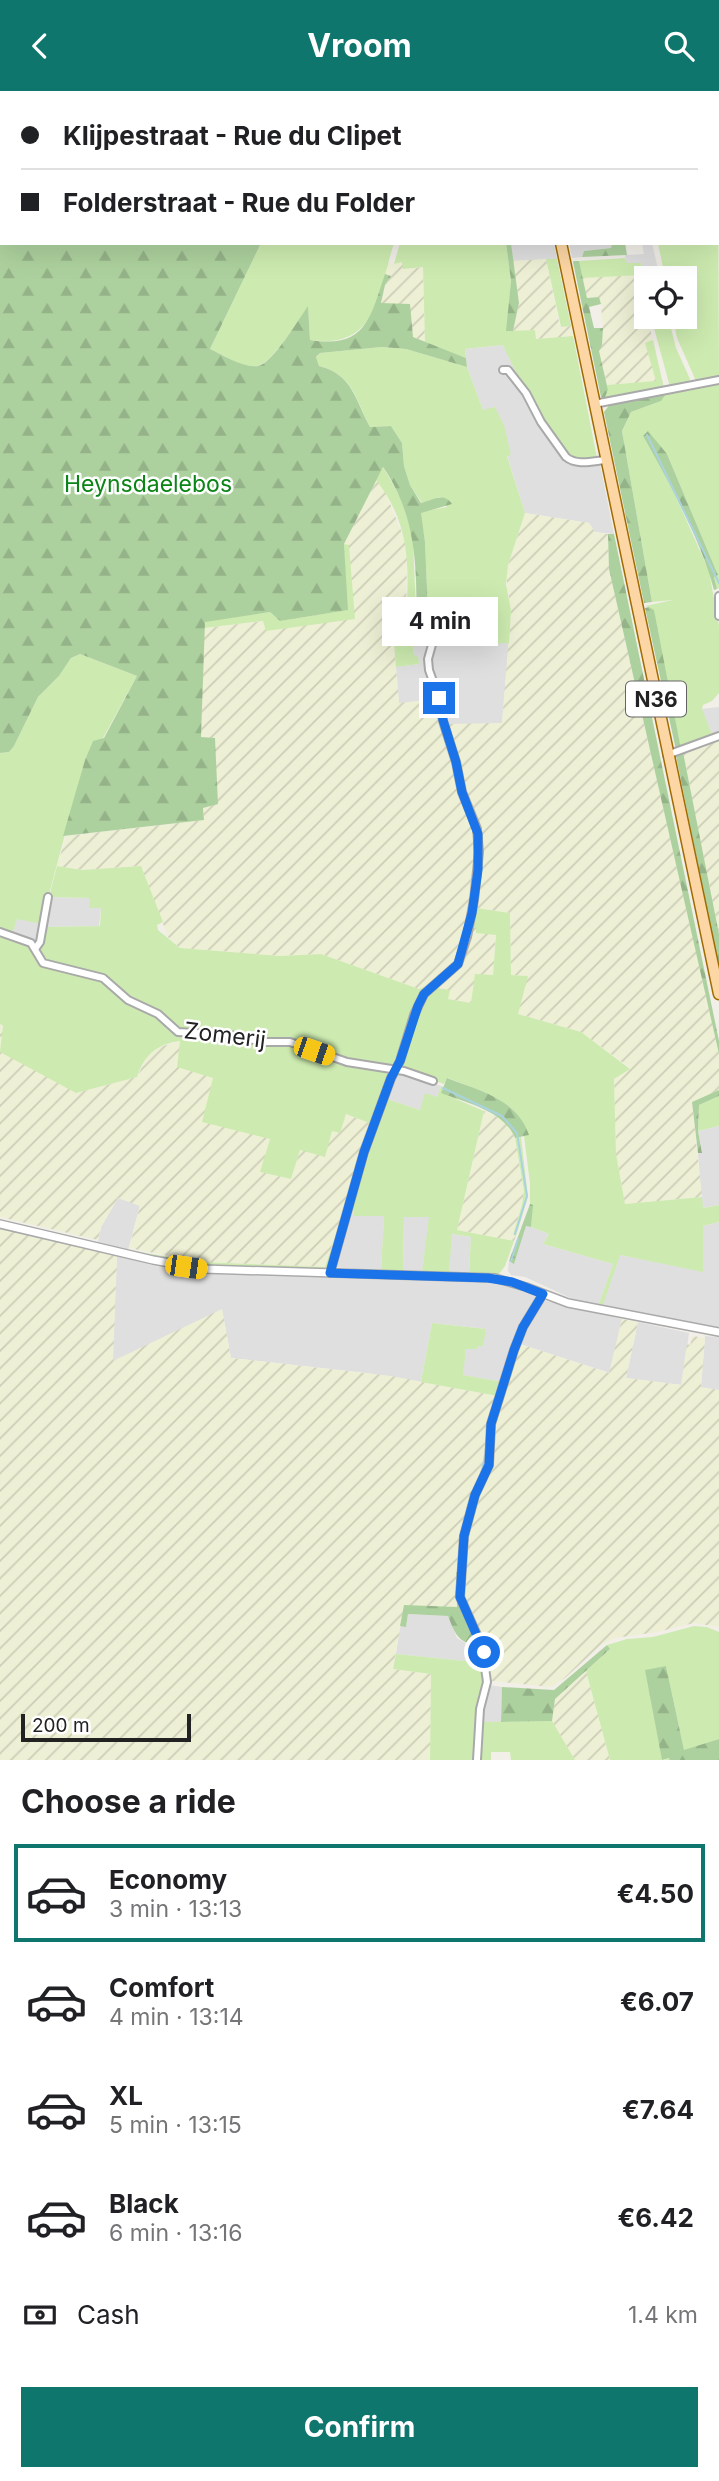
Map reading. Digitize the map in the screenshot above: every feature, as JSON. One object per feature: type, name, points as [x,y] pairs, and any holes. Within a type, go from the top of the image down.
[{"type":"main road","name":"N36","points":[[561,245],[719,995]]},
{"type":"street","points":[[503,370],[509,370],[518,381],[541,422],[566,457],[578,462],[606,460]]},
{"type":"street","points":[[594,404],[719,380]]},
{"type":"street","points":[[719,596],[719,616]]},
{"type":"street","points":[[330,1273],[364,1152],[400,1061],[421,998],[455,969],[460,961],[478,879],[477,829],[462,792],[439,698],[429,670],[428,659],[437,627]]},
{"type":"street","points":[[667,755],[719,736]]},
{"type":"street","points":[[35,949],[40,942],[48,897]]},
{"type":"street","name":"Zomerij","points":[[0,932],[26,941],[35,949],[39,960],[46,964],[106,980],[128,1000],[154,1011],[178,1032],[220,1034],[264,1042],[290,1042],[347,1062],[395,1069],[433,1081]]},
{"type":"street","points":[[0,1224],[186,1267],[488,1278],[512,1282],[568,1303],[719,1332]]},
{"type":"street","points":[[477,1760],[481,1703],[487,1682],[482,1646],[460,1597],[464,1536],[475,1495],[489,1465],[491,1424],[514,1350],[523,1327],[543,1294]]},
{"type":"shaded area","points":[[511,245],[554,245],[557,259],[513,261]]},
{"type":"shaded area","points":[[569,245],[612,245],[611,248],[584,251],[582,257],[572,258]]},
{"type":"shaded area","points":[[642,245],[652,245],[657,266],[626,263],[625,255],[644,254]]},
{"type":"shaded area","points":[[503,345],[540,413],[597,458],[598,454],[614,534],[595,532],[589,523],[525,513],[507,455],[510,455],[483,410],[467,367],[465,349]]},
{"type":"shaded area","points":[[485,613],[489,643],[509,643],[502,724],[441,725],[399,704],[396,667],[419,664],[414,656],[413,646],[420,645],[420,638],[430,637],[429,624],[466,620],[466,614]]},
{"type":"shaded area","points":[[719,707],[719,734],[713,737],[701,709]]},
{"type":"shaded area","points":[[49,897],[90,898],[101,908],[99,926],[43,927]]},
{"type":"shaded area","points":[[17,918],[41,924],[38,943],[12,935]]},
{"type":"shaded area","points":[[396,1072],[441,1086],[437,1097],[420,1110],[384,1098]]},
{"type":"shaded area","points":[[719,1126],[719,1205],[702,1208],[698,1153],[702,1152],[698,1131]]},
{"type":"shaded area","points":[[118,1198],[140,1205],[128,1250],[98,1242],[101,1227]]},
{"type":"shaded area","points":[[348,1210],[354,1211],[354,1216],[384,1216],[381,1271],[333,1267]]},
{"type":"shaded area","points":[[404,1217],[430,1217],[422,1272],[403,1271]]},
{"type":"shaded area","points":[[719,1222],[719,1328],[575,1300],[525,1277],[511,1275],[508,1271],[509,1261],[514,1263],[526,1226],[531,1227],[549,1234],[543,1244],[613,1264],[599,1304],[620,1255],[703,1271],[703,1226]]},
{"type":"shaded area","points":[[451,1234],[471,1237],[469,1273],[449,1272]]},
{"type":"shaded area","points":[[117,1256],[155,1266],[224,1275],[506,1284],[539,1297],[503,1382],[462,1375],[466,1349],[482,1346],[486,1329],[432,1323],[421,1382],[367,1373],[231,1358],[222,1310],[112,1362]]},
{"type":"shaded area","points":[[543,1300],[622,1319],[610,1373],[520,1344],[529,1322]]},
{"type":"shaded area","points":[[638,1322],[689,1333],[682,1385],[626,1378]]},
{"type":"shaded area","points":[[705,1336],[719,1337],[719,1390],[701,1388]]},
{"type":"shaded area","points":[[408,1614],[448,1616],[457,1638],[467,1644],[474,1645],[479,1642],[484,1663],[396,1654],[400,1626],[406,1626]]},
{"type":"shaded area","points":[[488,1685],[502,1687],[501,1722],[481,1722]]},
{"type":"green space","name":"Heynsdaelebos","points":[[0,245],[260,245],[210,349],[252,366],[258,366],[271,357],[308,306],[310,340],[329,342],[354,335],[369,317],[385,274],[391,276],[385,285],[381,303],[410,304],[413,337],[466,358],[467,367],[406,349],[382,347],[320,353],[316,357],[319,366],[346,381],[370,427],[391,426],[402,443],[404,466],[410,485],[421,503],[445,498],[452,504],[421,513],[428,612],[466,609],[467,620],[429,624],[430,638],[417,638],[416,570],[410,528],[395,487],[383,467],[344,544],[348,610],[280,621],[270,612],[205,622],[201,737],[215,738],[218,804],[203,808],[204,820],[63,836],[93,741],[104,738],[137,676],[80,654],[71,658],[59,676],[38,697],[14,746],[9,752],[0,753]]},
{"type":"green space","points":[[260,245],[393,245],[372,314],[362,327],[350,336],[332,341],[310,340],[308,307],[285,340],[270,357],[257,366],[239,363],[210,349]]},
{"type":"green space","points":[[399,245],[506,245],[511,281],[507,331],[535,330],[536,339],[573,336],[597,458],[577,459],[564,450],[534,404],[503,345],[465,349],[466,358],[425,342],[423,267],[403,269],[402,262],[394,264]]},
{"type":"green space","points":[[506,245],[511,245],[519,303],[513,331],[506,331],[511,281]]},
{"type":"green space","points":[[612,245],[625,245],[627,255],[582,257],[584,251],[611,248]]},
{"type":"green space","points":[[658,245],[718,245],[719,378],[696,381],[675,329],[697,329],[697,266],[663,266]]},
{"type":"green space","points":[[625,258],[627,263],[641,263],[641,266],[634,266],[634,275],[582,278],[579,261]]},
{"type":"green space","points":[[546,259],[560,327],[571,326],[573,336],[536,339],[535,330],[513,331],[519,303],[513,261]]},
{"type":"green space","points":[[546,259],[557,259],[571,326],[561,327]]},
{"type":"green space","points":[[574,261],[579,261],[587,298],[599,297],[601,304],[589,307],[594,328],[603,328],[599,351],[608,390],[605,397],[601,397]]},
{"type":"green space","points":[[403,262],[404,269],[423,267],[425,342],[413,337],[380,303],[385,285],[391,276],[385,274],[387,264]]},
{"type":"green space","points":[[634,275],[634,329],[650,329],[653,340],[645,343],[657,382],[607,385],[599,351],[603,332],[601,304],[599,297],[587,298],[582,278]]},
{"type":"green space","points":[[654,329],[671,329],[676,348],[690,379],[687,384],[670,387]]},
{"type":"green space","points":[[653,340],[664,388],[604,399],[601,397],[605,397],[607,385],[656,381],[645,343]]},
{"type":"green space","points":[[382,347],[406,349],[467,367],[483,410],[495,407],[504,425],[511,455],[507,456],[525,513],[508,565],[506,584],[511,610],[509,643],[489,644],[485,613],[466,614],[466,610],[428,613],[425,542],[420,512],[447,507],[440,497],[422,503],[410,485],[404,466],[402,443],[391,426],[370,427],[346,381],[319,366],[316,358],[320,353]]},
{"type":"green space","points":[[719,382],[719,588],[717,589],[714,577],[718,575],[667,454],[643,436],[672,488],[709,571],[719,626],[719,693],[712,701],[703,705],[702,709],[713,737],[681,749],[651,608],[645,606],[673,600],[652,602],[622,431],[631,412],[661,401],[664,393]]},
{"type":"green space","points":[[662,392],[665,395],[661,401],[631,412],[622,431],[652,602],[644,603],[604,412],[610,404]]},
{"type":"green space","points":[[648,431],[667,454],[718,575],[714,577],[717,589],[714,590],[701,551],[683,511],[643,436]]},
{"type":"green space","points":[[383,467],[406,507],[413,539],[417,637],[420,638],[421,645],[413,646],[419,664],[396,667],[393,633],[406,631],[406,552],[397,516],[376,480]]},
{"type":"green space","points":[[376,480],[384,489],[407,545],[406,631],[393,633],[399,703],[436,699],[444,738],[474,829],[477,853],[469,907],[456,957],[444,973],[419,989],[321,954],[280,956],[180,948],[168,937],[141,866],[82,870],[57,866],[66,836],[204,820],[203,808],[215,738],[201,738],[204,628],[264,621],[266,631],[344,544]]},
{"type":"green space","points":[[525,513],[589,523],[595,532],[608,534],[609,569],[719,1054],[719,1090],[692,1103],[702,1197],[625,1204],[616,1154],[614,1078],[630,1068],[581,1032],[518,1014],[527,976],[511,975],[510,913],[475,908],[482,862],[481,828],[469,800],[449,724],[502,723],[511,610],[506,576]]},
{"type":"green space","points":[[608,534],[614,534],[719,1041],[719,1054],[609,569]]},
{"type":"green space","points":[[344,544],[349,545],[355,619],[266,631],[263,621],[204,628],[205,621],[270,612],[280,621],[347,610]]},
{"type":"green space","points":[[645,608],[654,610],[681,749],[676,750]]},
{"type":"green space","points":[[80,654],[137,676],[103,738],[85,760],[41,924],[17,919],[12,935],[0,931],[0,753],[9,752],[14,746],[38,697],[59,676],[71,658]]},
{"type":"green space","points":[[445,724],[449,724],[469,800],[481,828],[482,862],[476,908],[510,913],[511,975],[528,976],[518,1014],[581,1032],[630,1069],[614,1079],[616,1154],[625,1204],[702,1197],[703,1208],[719,1205],[719,1222],[703,1226],[703,1272],[620,1255],[603,1305],[599,1304],[613,1264],[543,1244],[549,1234],[531,1227],[532,1206],[524,1136],[528,1135],[516,1113],[496,1098],[472,1087],[448,1078],[444,1084],[400,1068],[422,999],[436,985],[437,988],[450,990],[448,999],[471,1003],[475,974],[493,975],[496,935],[476,933],[476,928],[472,926],[480,850]]},
{"type":"green space","points":[[719,738],[719,934],[683,752]]},
{"type":"green space","points":[[683,752],[719,934],[719,968],[676,756]]},
{"type":"green space","points":[[469,817],[474,829],[477,868],[472,912],[462,951],[452,968],[443,976],[428,986],[421,995],[404,1050],[396,1066],[349,1061],[293,1042],[221,1033],[184,1032],[154,1010],[128,998],[102,976],[48,964],[38,955],[43,927],[100,926],[101,908],[89,908],[90,898],[49,897],[57,866],[82,870],[141,866],[163,922],[157,925],[158,930],[180,948],[280,956],[321,954],[419,989],[440,977],[453,963],[459,950],[471,899],[476,858]]},
{"type":"green space","points":[[472,926],[477,927],[477,933],[496,934],[493,975],[471,1003],[448,999],[436,985],[452,973]]},
{"type":"green space","points":[[0,933],[31,946],[38,960],[94,976],[154,1014],[153,1016],[173,1030],[287,1043],[390,1072],[372,1124],[346,1114],[340,1133],[332,1131],[325,1157],[300,1150],[291,1179],[260,1172],[270,1139],[202,1122],[213,1078],[177,1067],[180,1041],[164,1045],[152,1052],[137,1077],[76,1093],[0,1052],[3,1026],[0,1024]]},
{"type":"green space","points":[[0,1024],[44,1074],[76,1093],[137,1077],[148,1055],[160,1047],[180,1041],[270,1139],[261,1172],[291,1179],[300,1150],[332,1130],[346,1114],[372,1124],[325,1267],[199,1262],[129,1248],[140,1206],[118,1198],[101,1227],[98,1240],[0,1217]]},
{"type":"green space","points":[[447,1078],[496,1098],[516,1113],[529,1135],[515,1138],[510,1129],[494,1115],[441,1093]]},
{"type":"green space","points":[[441,1086],[442,1093],[484,1111],[457,1230],[514,1241],[505,1266],[499,1274],[469,1273],[471,1237],[452,1234],[449,1272],[422,1272],[429,1217],[404,1217],[403,1271],[381,1271],[384,1216],[354,1216],[354,1211],[348,1210],[384,1098],[420,1110],[425,1093],[437,1097]]},
{"type":"green space","points":[[719,1090],[719,1096],[699,1105],[698,1131],[702,1153],[698,1153],[692,1102]]},
{"type":"green space","points":[[719,1096],[719,1126],[698,1131],[699,1105]]},
{"type":"green space","points":[[484,1111],[501,1119],[515,1138],[524,1191],[513,1235],[516,1236],[514,1241],[457,1230]]},
{"type":"green space","points":[[521,1137],[528,1197],[516,1236],[513,1235],[524,1191],[515,1138]]},
{"type":"green space","points":[[350,1193],[326,1269],[213,1265],[128,1250],[199,1262],[325,1267]]},
{"type":"green space","points":[[530,1204],[533,1205],[531,1227],[526,1226],[514,1264],[509,1261]]},
{"type":"green space","points":[[0,1227],[117,1256],[113,1361],[222,1309],[231,1358],[391,1376],[498,1396],[488,1424],[486,1465],[461,1536],[456,1572],[457,1608],[404,1606],[393,1669],[431,1674],[430,1760],[0,1760]]},
{"type":"green space","points":[[622,1319],[638,1322],[626,1378],[681,1385],[687,1344],[690,1345],[693,1336],[705,1338],[701,1387],[719,1390],[719,1627],[694,1623],[615,1638],[600,1646],[551,1687],[492,1681],[486,1645],[465,1601],[467,1546],[478,1497],[493,1466],[495,1421],[520,1344],[609,1373]]},
{"type":"green space","points":[[432,1323],[486,1329],[483,1346],[466,1349],[463,1375],[503,1382],[498,1396],[421,1382]]},
{"type":"green space","points":[[456,1572],[459,1572],[458,1595],[479,1642],[475,1645],[469,1644],[460,1638],[448,1616],[408,1614],[406,1627],[400,1626],[404,1605],[457,1607]]},
{"type":"green space","points":[[694,1626],[707,1627],[719,1632],[719,1739],[684,1751],[666,1666],[663,1760],[610,1760],[586,1671],[609,1650],[607,1645]]},
{"type":"green space","points":[[607,1645],[610,1649],[555,1699],[552,1721],[501,1722],[502,1687],[554,1690]]},
{"type":"green space","points":[[396,1654],[484,1663],[476,1760],[430,1760],[431,1674],[393,1669]]},
{"type":"green space","points":[[666,1666],[684,1750],[719,1739],[719,1760],[662,1760],[645,1670]]},
{"type":"green space","points":[[586,1671],[610,1760],[575,1760],[552,1721],[555,1699]]},
{"type":"green space","points":[[552,1721],[575,1760],[511,1760],[510,1752],[491,1752],[491,1760],[481,1760],[481,1722]]},
{"type":"waterway","points":[[647,435],[719,583]]},
{"type":"waterway","points":[[34,953],[40,963]]},
{"type":"waterway","points":[[154,1015],[176,1035]]},
{"type":"waterway","points":[[181,1036],[194,1036]]},
{"type":"waterway","points":[[352,1066],[368,1068]]},
{"type":"waterway","points":[[443,1088],[502,1116],[517,1133],[527,1196],[515,1234]]},
{"type":"waterway","points":[[511,1261],[518,1239]]},
{"type":"waterway","points":[[480,1476],[493,1407]]},
{"type":"waterway","points":[[462,1532],[477,1484]]},
{"type":"waterway","points":[[461,1538],[456,1596],[472,1630]]},
{"type":"route","points":[[439,698],[462,792],[478,834],[478,870],[472,913],[458,964],[424,994],[414,1014],[400,1061],[376,1115],[364,1152],[330,1273],[488,1278],[512,1282],[543,1294],[523,1327],[514,1350],[491,1424],[489,1465],[475,1495],[464,1536],[460,1597],[484,1652]]}]
